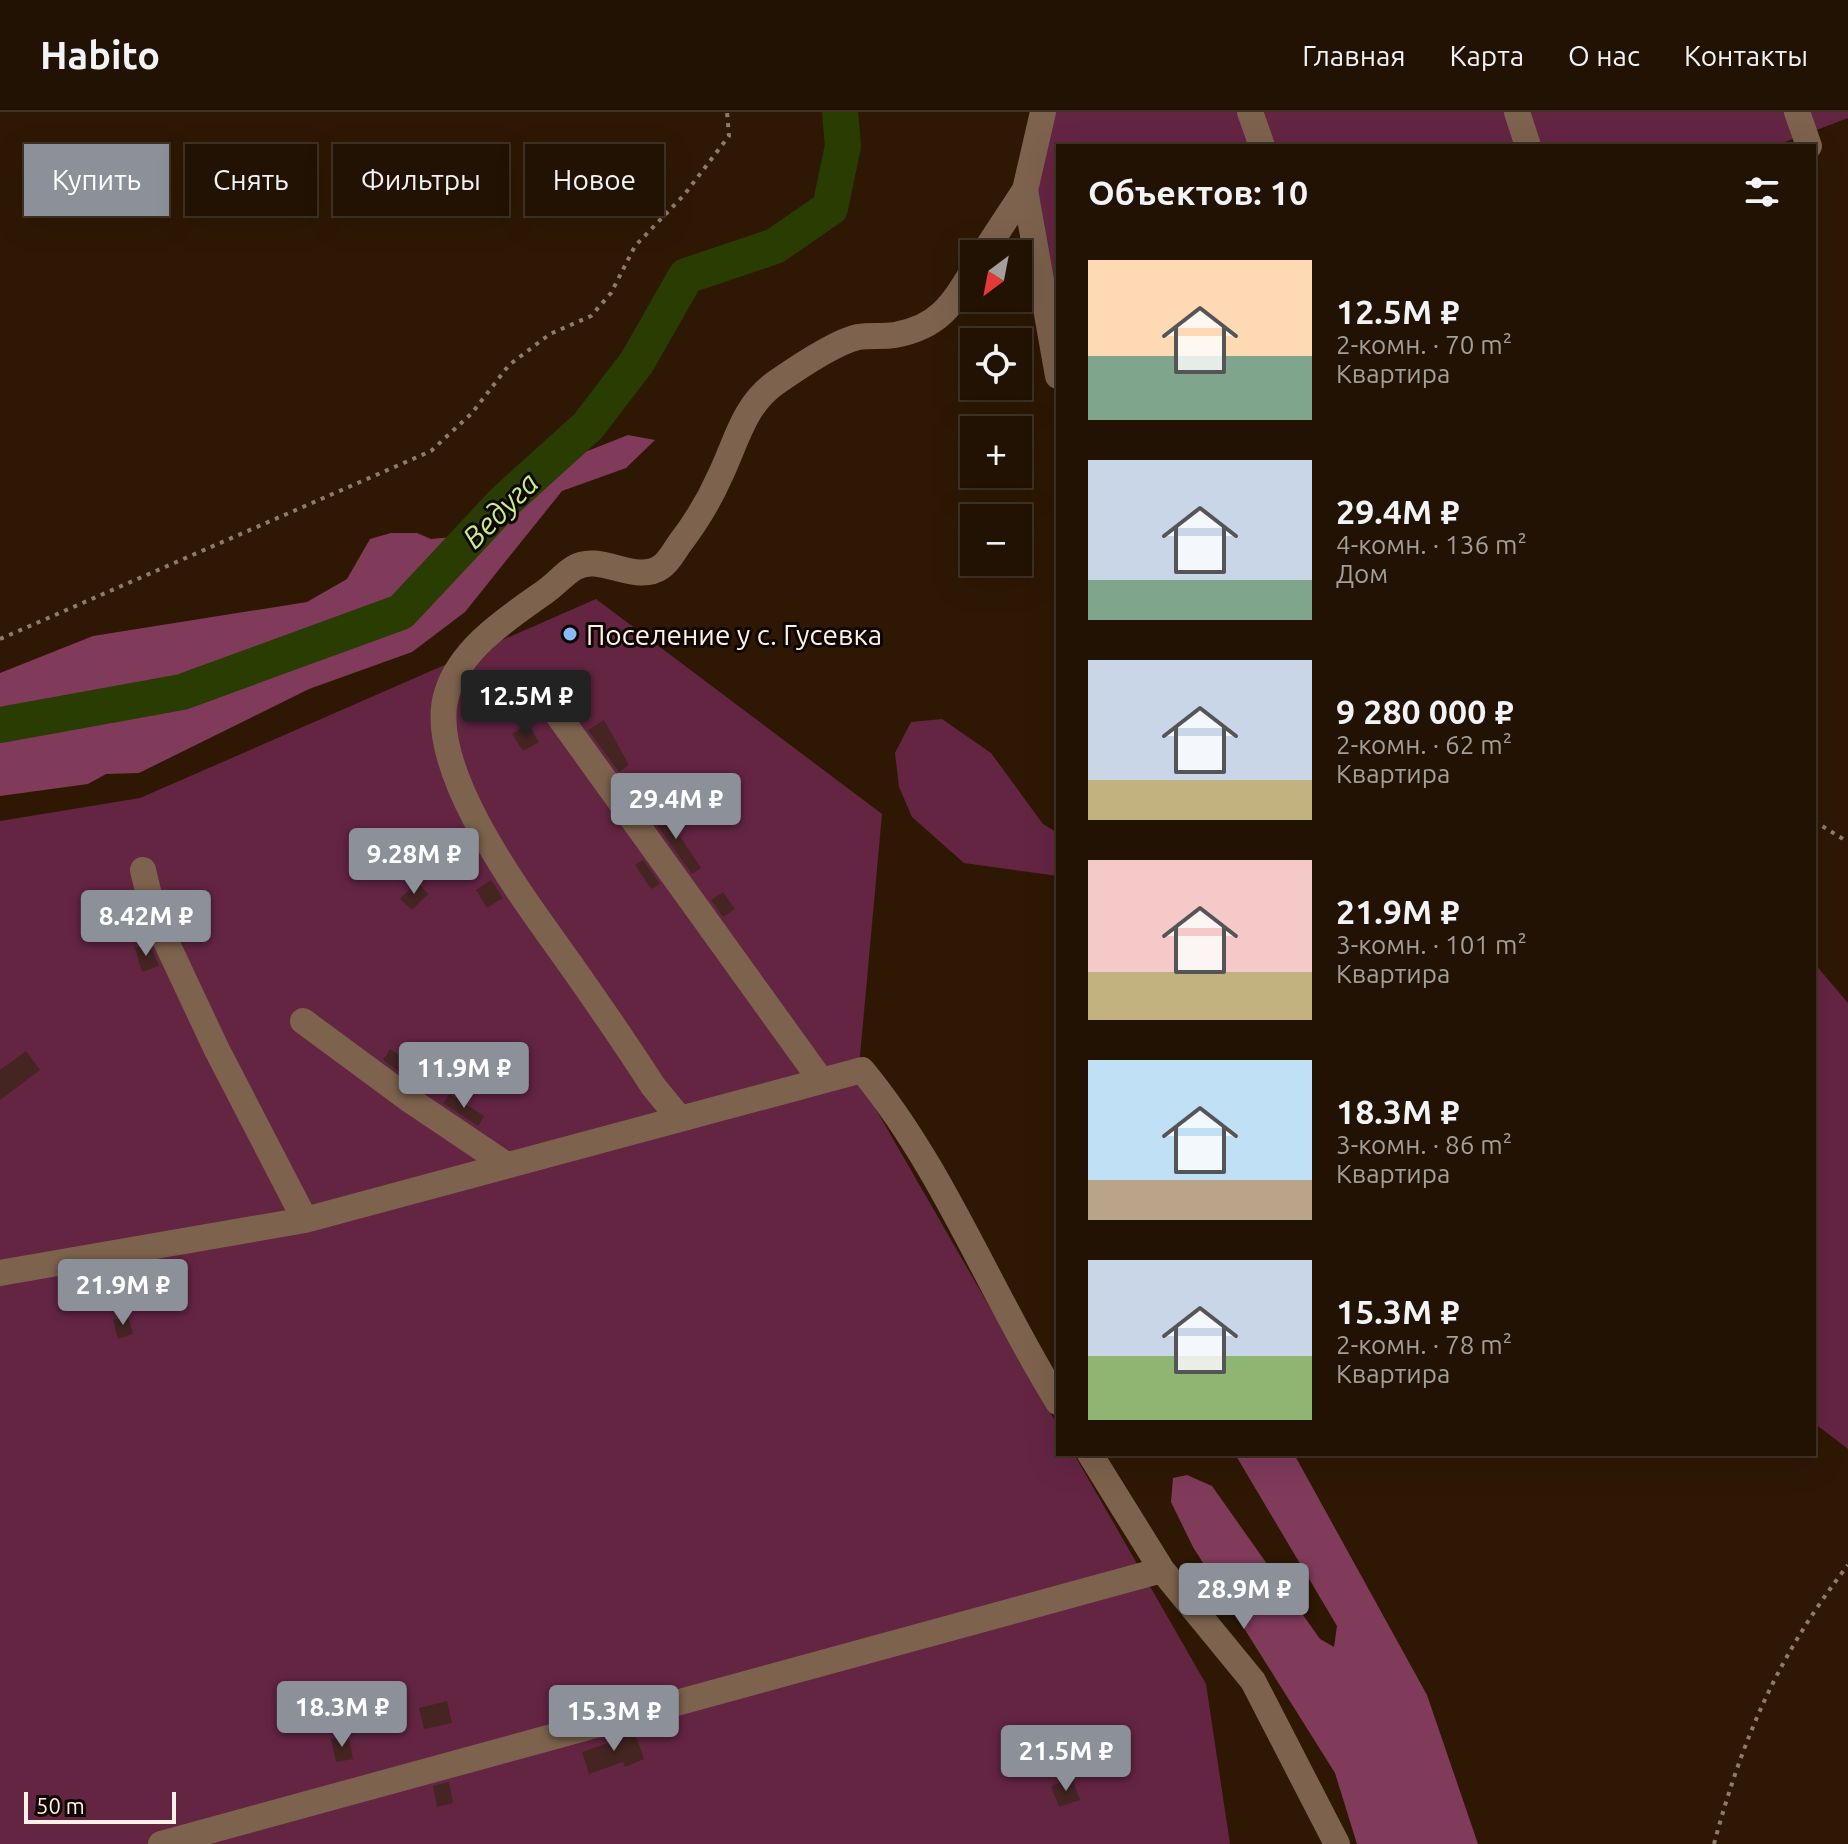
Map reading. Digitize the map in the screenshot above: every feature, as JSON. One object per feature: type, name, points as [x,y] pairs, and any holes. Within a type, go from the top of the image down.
[{"type":"street","points":[[992,240],[1025,190],[1043,112]]},
{"type":"street","points":[[1250,112],[1261,144]]},
{"type":"street","points":[[1517,112],[1527,144]]},
{"type":"street","points":[[1797,112],[1808,144]]},
{"type":"street","points":[[1025,190],[1056,365]]},
{"type":"street","points":[[680,1119],[653,1086],[490,848],[465,797],[447,746],[444,720],[446,694],[460,667],[507,617],[548,590],[574,568],[588,562],[642,573],[663,566],[700,516],[740,426],[755,401],[773,385],[845,342],[923,328],[939,317],[960,292]]},
{"type":"street","points":[[542,693],[820,1079]]},
{"type":"street","points":[[143,870],[154,916],[216,1048],[305,1220]]},
{"type":"street","points":[[303,1021],[410,1100],[505,1164]]},
{"type":"street","points":[[0,1273],[305,1220],[862,1070],[912,1135],[1025,1349],[1056,1399]]},
{"type":"street","points":[[1091,1456],[1162,1570],[1253,1681],[1337,1844]]},
{"type":"street","points":[[161,1844],[1162,1570]]},
{"type":"path","points":[[0,639],[431,451],[472,413],[509,365],[550,334],[591,316],[611,293],[635,246],[684,195],[729,136],[727,112]]},
{"type":"path","points":[[1816,822],[1848,842]]},
{"type":"path","points":[[1714,1844],[1734,1771],[1775,1675],[1809,1615],[1848,1565]]},
{"type":"shaded area","points":[[1051,112],[1848,112],[1848,118],[1779,144],[1056,144],[1056,317],[1032,178]]},
{"type":"shaded area","points":[[628,435],[655,440],[626,468],[562,491],[465,612],[412,652],[309,689],[139,773],[106,774],[88,784],[0,796],[0,673],[93,636],[307,602],[347,579],[370,539],[391,533],[417,533],[431,539],[453,537],[532,496],[585,452]]},
{"type":"shaded area","points":[[596,599],[882,814],[858,1078],[1056,1423],[1056,1456],[1075,1456],[1206,1684],[1230,1844],[0,1844],[0,821],[140,798]]},
{"type":"shaded area","points":[[942,719],[991,753],[1043,824],[1056,832],[1056,876],[964,863],[912,817],[899,787],[895,753],[911,722]]},
{"type":"shaded area","points":[[1816,965],[1848,1003],[1848,1449],[1816,1425]]},
{"type":"shaded area","points":[[1236,1456],[1295,1456],[1427,1695],[1478,1844],[1357,1844],[1335,1773],[1193,1547],[1171,1502],[1173,1478],[1187,1475],[1212,1486],[1320,1639],[1334,1647],[1337,1626]]},
{"type":"building","points":[[604,720],[629,765],[619,772],[588,730]]},
{"type":"building","points":[[528,724],[539,742],[523,751],[512,734]]},
{"type":"building","points":[[662,810],[701,868],[692,874],[651,817]]},
{"type":"building","points":[[410,842],[429,854],[420,867],[402,855]]},
{"type":"building","points":[[643,860],[660,884],[651,889],[635,865]]},
{"type":"building","points":[[491,880],[503,898],[487,908],[476,890]]},
{"type":"building","points":[[417,882],[428,894],[412,910],[400,899]]},
{"type":"building","points":[[723,892],[735,909],[723,917],[711,900]]},
{"type":"building","points":[[149,943],[159,966],[142,972],[135,948]]},
{"type":"building","points":[[390,1049],[410,1063],[403,1075],[383,1060]]},
{"type":"building","points":[[26,1051],[40,1070],[0,1100],[0,1070]]},
{"type":"building","points":[[450,1094],[484,1116],[478,1126],[443,1103]]},
{"type":"building","points":[[128,1316],[133,1334],[118,1339],[113,1320]]},
{"type":"building","points":[[447,1701],[452,1723],[424,1729],[419,1708]]},
{"type":"building","points":[[634,1731],[644,1759],[625,1767],[623,1762],[589,1774],[582,1752]]},
{"type":"building","points":[[1102,1734],[1109,1756],[1084,1763],[1078,1742]]},
{"type":"building","points":[[348,1735],[353,1759],[336,1762],[331,1739]]},
{"type":"building","points":[[1072,1778],[1080,1800],[1059,1807],[1051,1786]]},
{"type":"building","points":[[449,1782],[453,1803],[437,1807],[433,1786]]},
{"type":"waterway","name":"Ведуга","points":[[0,725],[182,692],[401,612],[504,502],[588,426],[637,362],[686,276],[775,246],[830,208],[843,146],[840,112]]},
{"type":"place","name":"Поселение у с. Гусевка","points":[[570,634]]}]
